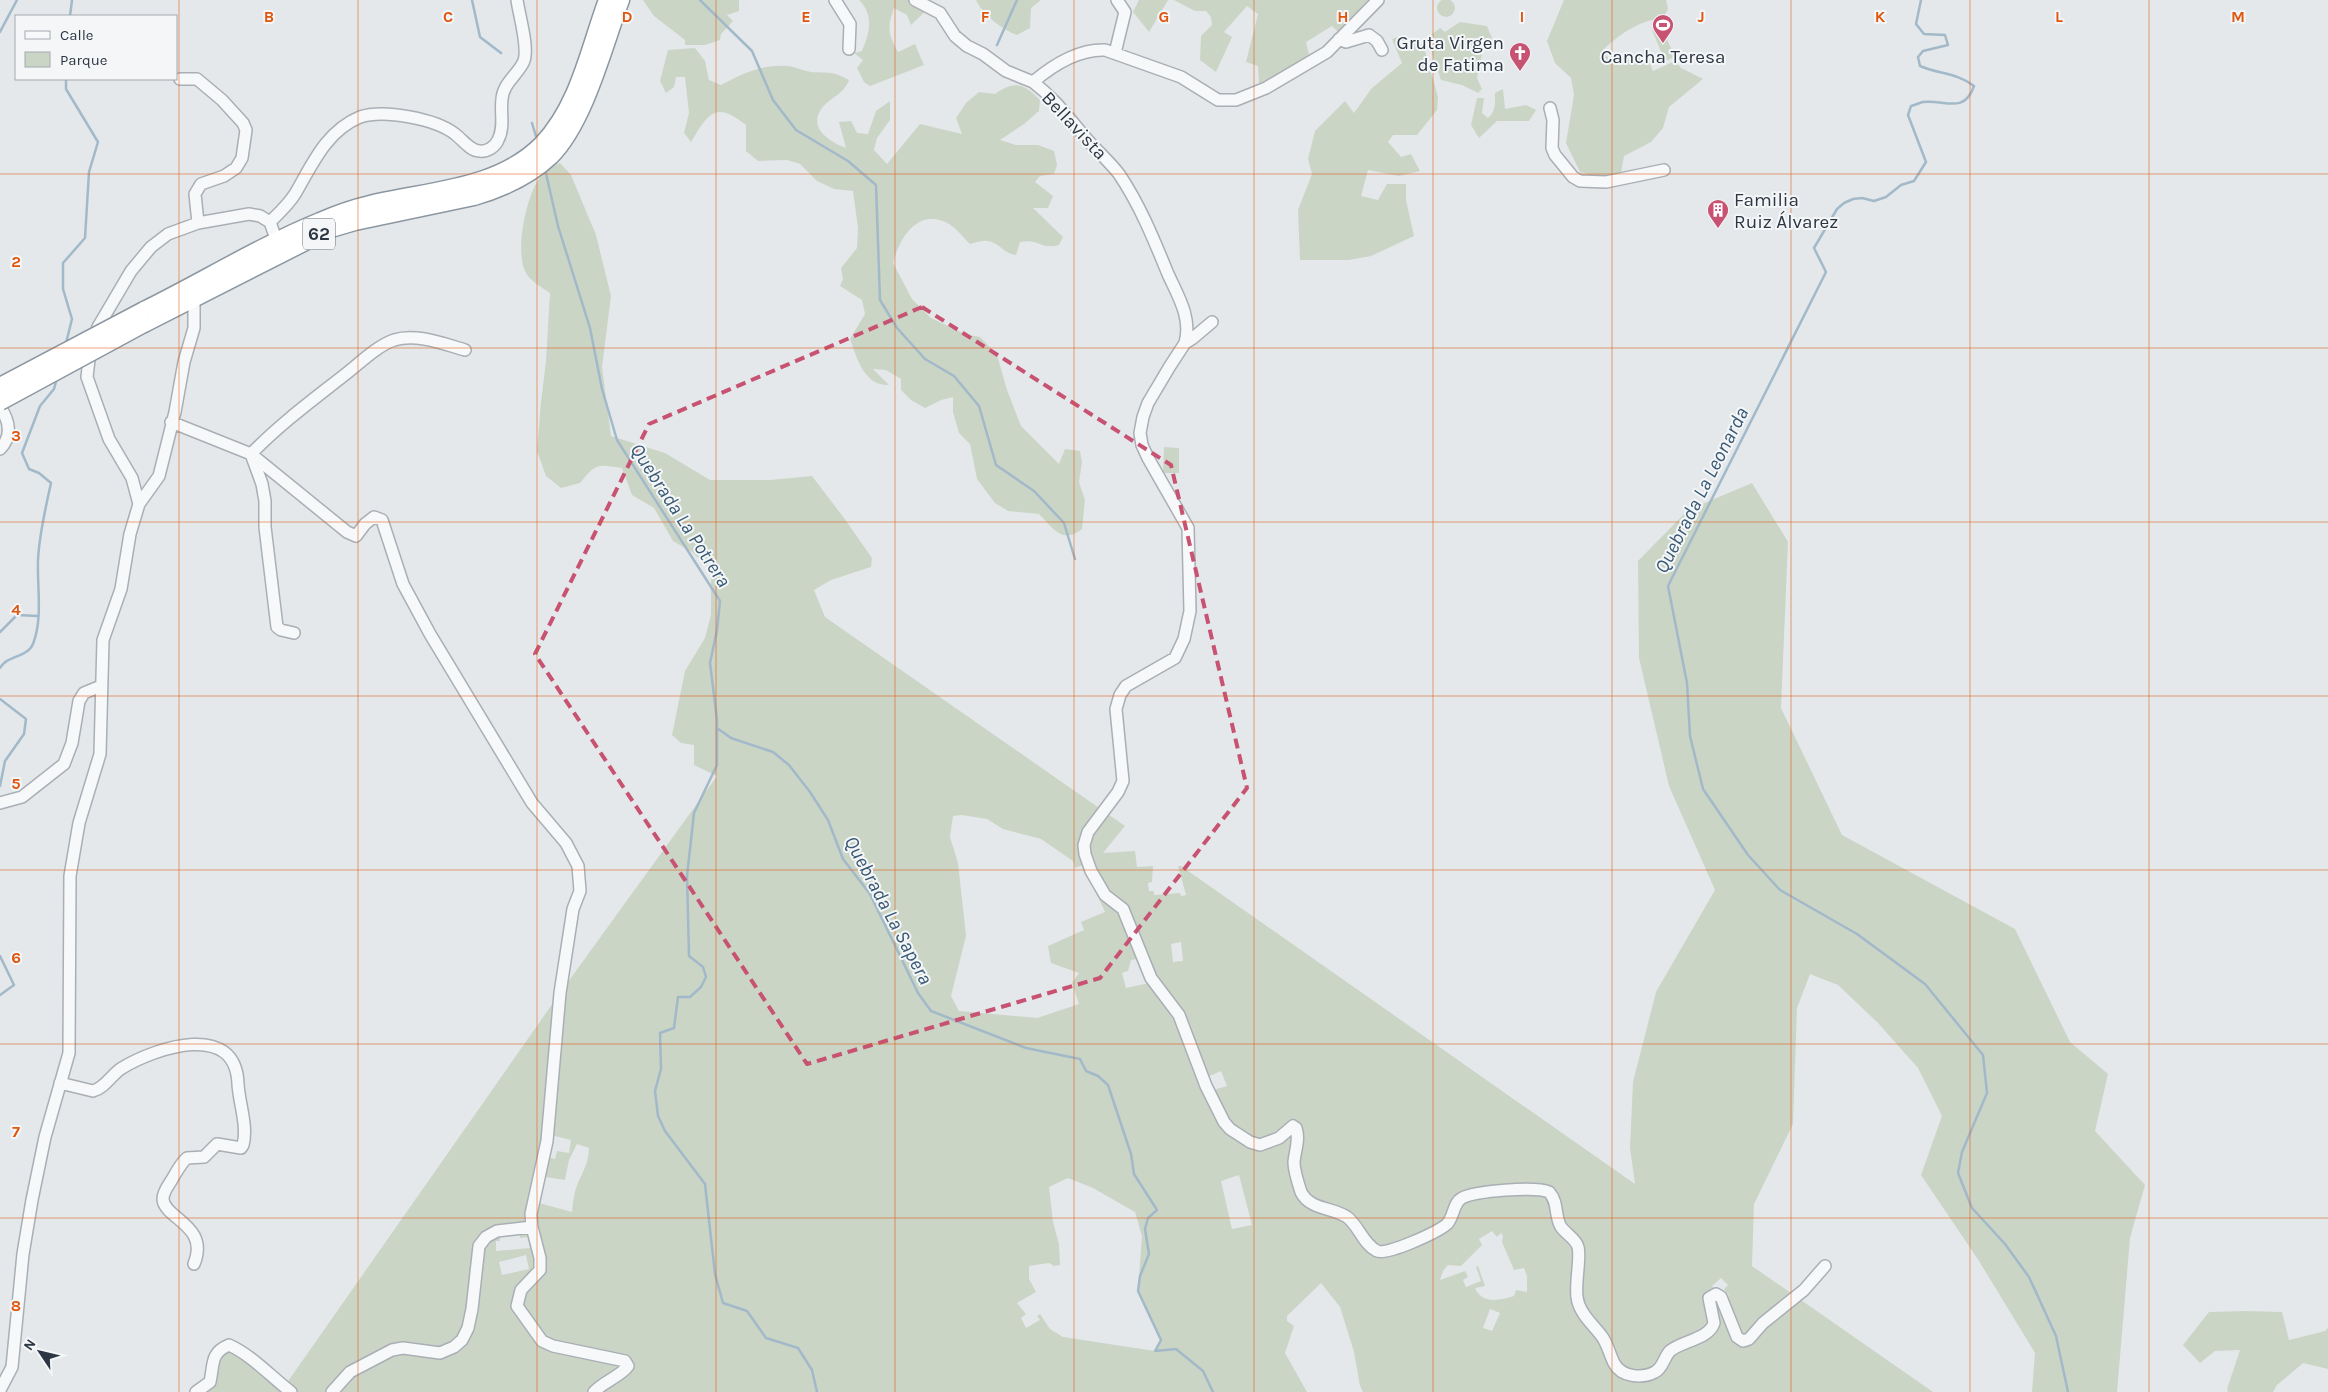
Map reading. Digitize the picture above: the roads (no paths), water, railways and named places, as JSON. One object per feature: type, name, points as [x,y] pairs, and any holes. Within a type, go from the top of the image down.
[{"type":"highway","name":"62","points":[[0,402],[144,317],[277,242],[320,221],[368,204],[458,185],[505,178],[534,170],[552,155],[555,139],[579,81],[607,0]]},
{"type":"highway","name":"62","points":[[555,139],[592,84],[620,0]]},
{"type":"highway","name":"62","points":[[0,386],[144,317],[194,300],[331,229],[354,222],[474,197],[505,178]]},
{"type":"street","points":[[270,222],[288,204],[324,144],[344,127],[360,118],[378,114],[428,122],[455,134],[479,152],[490,150],[498,141],[502,128],[502,98],[507,85],[524,62],[526,53],[517,0]]},
{"type":"street","points":[[835,0],[850,24],[849,49]]},
{"type":"street","points":[[915,0],[940,12],[955,36],[967,46],[983,54],[1006,71],[1033,82]]},
{"type":"street","points":[[1115,53],[1126,12],[1117,0]]},
{"type":"street","name":"Bellavista","points":[[1185,342],[1188,325],[1182,306],[1147,225],[1130,192],[1118,173],[1070,117],[1050,95],[1033,82],[1054,65],[1092,49],[1115,53],[1182,77],[1222,101],[1252,96],[1312,63],[1327,52],[1378,0]]},
{"type":"street","points":[[1340,39],[1346,42],[1369,35],[1377,41],[1382,50]]},
{"type":"street","points":[[180,80],[197,79],[222,100],[246,130],[242,158],[236,168],[224,176],[201,184],[195,194],[198,223]]},
{"type":"street","points":[[1550,108],[1553,120],[1552,148],[1555,155],[1573,177],[1580,181],[1606,182],[1664,170]]},
{"type":"street","points":[[139,504],[132,478],[109,439],[92,386],[87,377],[90,351],[98,327],[131,271],[151,247],[168,234],[198,223],[249,214],[260,216],[270,222],[277,242]]},
{"type":"street","points":[[0,1390],[12,1367],[23,1254],[32,1200],[45,1138],[69,1053],[70,876],[79,823],[100,754],[103,640],[121,589],[130,534],[139,504],[159,476],[171,422],[176,412],[184,362],[194,328],[194,300]]},
{"type":"street","points":[[1212,322],[1193,338],[1185,342],[1148,403],[1140,433],[1148,458],[1188,528],[1189,618],[1184,639],[1174,658],[1126,686],[1120,695],[1116,709],[1123,781],[1118,792],[1088,832],[1084,844],[1085,854],[1105,895],[1124,909],[1146,970],[1179,1015],[1206,1086],[1224,1122],[1250,1142],[1260,1145],[1279,1138],[1293,1126],[1296,1128],[1298,1139],[1294,1164],[1302,1194],[1313,1204],[1342,1214],[1349,1219],[1368,1244],[1377,1252],[1388,1252],[1438,1230],[1447,1223],[1460,1199],[1472,1194],[1537,1190],[1548,1192],[1556,1202],[1560,1226],[1576,1242],[1579,1248],[1576,1279],[1577,1298],[1580,1307],[1604,1339],[1615,1364],[1622,1371],[1635,1376],[1645,1376],[1656,1372],[1672,1349],[1708,1332],[1714,1323],[1709,1298],[1712,1295],[1716,1294],[1721,1297],[1737,1337],[1743,1341],[1749,1340],[1763,1323],[1804,1290],[1825,1266]]},
{"type":"street","points":[[251,454],[277,427],[373,353],[395,340],[413,338],[432,340],[465,350]]},
{"type":"street","points":[[0,407],[8,418],[9,431],[5,444],[0,449]]},
{"type":"street","points":[[171,422],[251,454],[347,532],[356,536],[365,524],[374,517],[382,520],[403,584],[430,634],[532,803],[566,843],[578,866],[580,890],[573,909],[560,992],[547,1140],[531,1214],[532,1227],[540,1258],[540,1270],[521,1290],[517,1306],[542,1340],[552,1346],[625,1361],[628,1366],[626,1370],[605,1381],[594,1392]]},
{"type":"street","points":[[251,454],[262,484],[265,500],[265,527],[277,627],[294,633]]},
{"type":"street","points":[[0,803],[22,797],[64,764],[72,743],[79,701],[84,693],[101,686]]},
{"type":"street","points":[[60,1082],[93,1091],[98,1090],[120,1069],[176,1046],[212,1045],[225,1051],[233,1061],[239,1073],[243,1145],[241,1148],[236,1148],[217,1144],[204,1157],[187,1158],[182,1163],[164,1196],[165,1204],[181,1220],[198,1245],[194,1264]]},
{"type":"street","points":[[332,1392],[350,1372],[392,1350],[403,1348],[440,1353],[454,1348],[462,1340],[468,1328],[479,1246],[486,1237],[497,1231],[532,1227]]},
{"type":"street","points":[[196,1392],[210,1382],[214,1355],[220,1349],[229,1345],[252,1358],[272,1378],[291,1392]]},
{"type":"waterway","points":[[0,32],[17,0]]},
{"type":"waterway","points":[[70,15],[72,0]]},
{"type":"waterway","points":[[472,0],[480,37],[501,53]]},
{"type":"waterway","points":[[700,0],[752,51],[773,100],[796,130],[848,161],[876,185],[880,300],[897,328],[925,359],[954,376],[979,406],[996,465],[1034,491],[1064,523],[1075,559]]},
{"type":"waterway","points":[[997,45],[1017,0]]},
{"type":"waterway","name":"Quebrada La Leonarda","points":[[1921,0],[1916,24],[1924,34],[1945,35],[1948,45],[1923,51],[1918,57],[1920,66],[1955,76],[1974,86],[1970,95],[1959,103],[1923,102],[1911,106],[1908,115],[1926,162],[1914,181],[1901,185],[1886,197],[1874,201],[1862,198],[1853,199],[1837,209],[1814,248],[1826,272],[1668,586],[1687,683],[1690,736],[1703,789],[1748,855],[1780,890],[1857,934],[1925,984],[1983,1055],[1987,1093],[1962,1152],[1958,1173],[1972,1208],[2005,1244],[2029,1277],[2056,1336],[2068,1392]]},
{"type":"waterway","points":[[66,80],[66,89],[98,142],[89,172],[85,238],[63,263],[63,289],[72,319],[66,343]]},
{"type":"waterway","name":"Quebrada La Potrera","points":[[532,123],[537,140]]},
{"type":"waterway","name":"Quebrada La Potrera","points":[[545,169],[558,226],[590,328],[602,389],[617,440],[720,601],[717,630],[710,663],[717,720],[717,765],[694,813],[687,876],[689,956],[703,967],[706,977],[701,987],[690,997],[678,997],[674,1028],[660,1033],[661,1069],[655,1091],[658,1116],[665,1131],[705,1184],[715,1274],[723,1303],[747,1311],[766,1338],[798,1348],[812,1370],[817,1392]]},
{"type":"waterway","points":[[0,668],[7,661],[30,649],[38,624],[39,551],[51,483],[39,473],[29,469],[22,453],[40,406],[54,389],[57,378]]},
{"type":"waterway","points":[[0,632],[17,615],[38,616]]},
{"type":"waterway","points":[[0,699],[26,719],[24,734],[5,761],[0,786]]},
{"type":"waterway","name":"Quebrada La Sapera","points":[[717,728],[731,738],[773,752],[789,765],[810,792],[828,820],[843,859],[870,894],[918,993],[931,1011],[1026,1048],[1080,1059],[1086,1071],[1098,1076],[1108,1085],[1131,1154],[1134,1174],[1157,1210],[1148,1218],[1145,1229],[1149,1254],[1140,1276],[1138,1291],[1161,1340],[1155,1351],[1176,1349],[1203,1371],[1213,1392]]},
{"type":"waterway","points":[[0,956],[14,985],[0,995]]},
{"type":"place","name":"Cancha Teresa","points":[[1663,44]]},
{"type":"place","name":"Gruta Virgen de Fatima","points":[[1520,72]]},
{"type":"place","name":"Familia Ruiz Álvarez","points":[[1718,229]]}]
